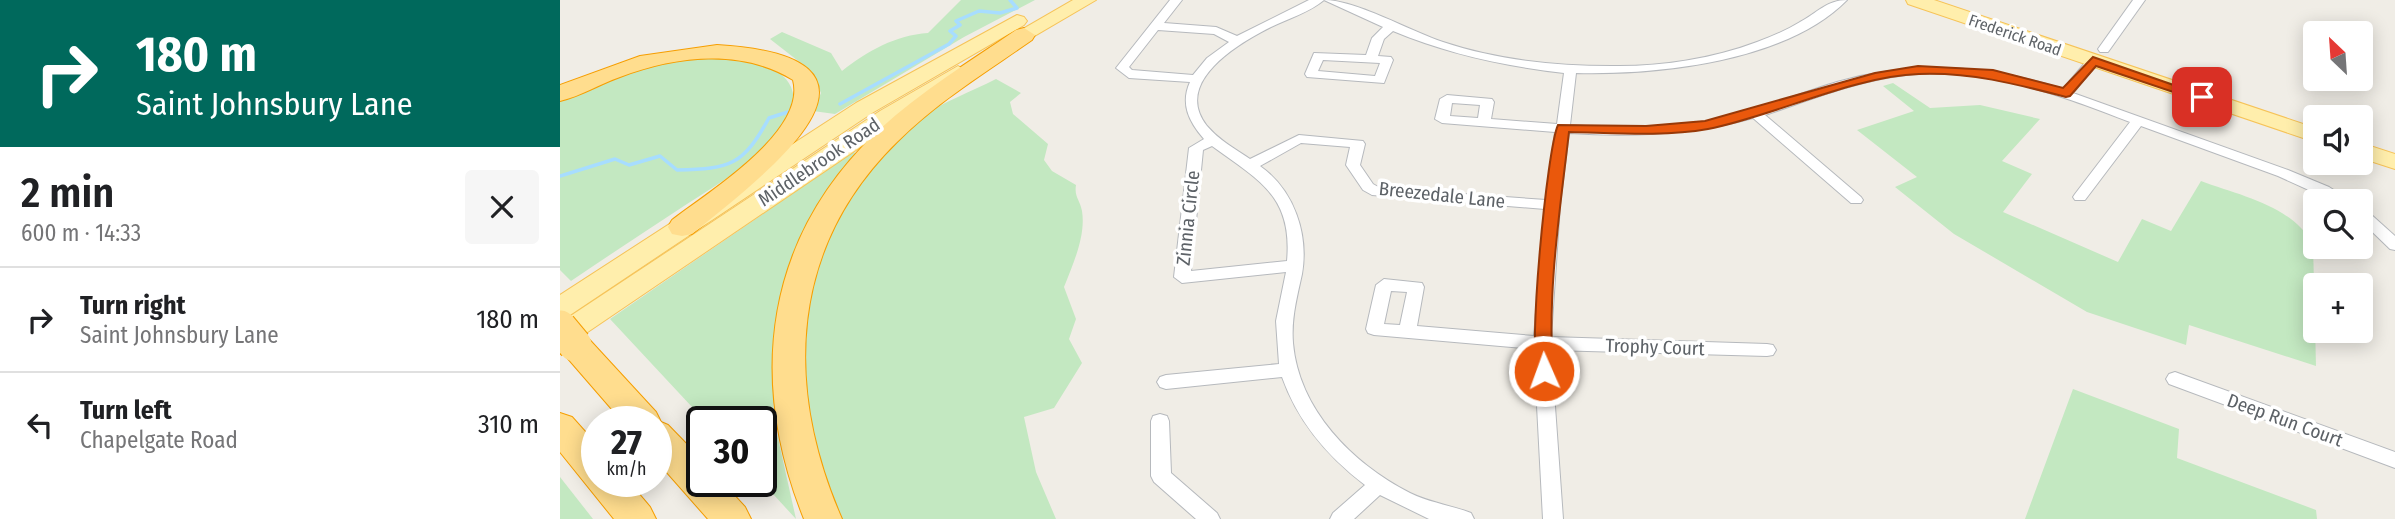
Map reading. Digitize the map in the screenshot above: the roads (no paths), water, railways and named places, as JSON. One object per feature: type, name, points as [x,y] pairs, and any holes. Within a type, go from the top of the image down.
[{"type":"highway","points":[[823,519],[813,497],[791,392],[787,340],[804,264],[819,228],[847,184],[886,139],[909,116],[1024,35]]},
{"type":"highway","points":[[560,94],[615,71],[687,54],[720,51],[754,53],[790,64],[804,76],[808,88],[807,103],[787,133],[765,159],[682,227]]},
{"type":"highway","points":[[565,337],[629,406]]},
{"type":"highway","points":[[560,427],[581,452]]},
{"type":"highway","points":[[672,453],[732,519]]},
{"type":"highway","points":[[618,497],[637,519]]},
{"type":"main road","name":"Middlebrook Road","points":[[560,308],[926,71],[1055,0]]},
{"type":"main road","name":"Middlebrook Road","points":[[565,337],[888,116],[1087,0]]},
{"type":"main road","name":"Frederick Road","points":[[1914,0],[2303,115]]},
{"type":"main road","name":"Frederick Road","points":[[1956,0],[2303,131]]},
{"type":"main road","points":[[2373,138],[2395,145]]},
{"type":"main road","points":[[2373,154],[2395,162]]},
{"type":"street","points":[[1176,0],[1122,65],[1123,70],[1129,74],[1195,79]]},
{"type":"street","points":[[1318,0],[1218,54],[1195,79],[1192,94],[1194,118],[1203,133],[1270,178],[1296,229],[1296,266],[1283,342],[1297,397],[1311,420],[1379,484],[1428,510],[1464,519]]},
{"type":"street","points":[[1330,0],[1471,55],[1570,72],[1621,71],[1688,62],[1735,52],[1804,26],[1841,0]]},
{"type":"street","points":[[2066,93],[2099,55],[2139,0]]},
{"type":"street","points":[[1153,26],[1216,32],[1239,42]]},
{"type":"street","points":[[1371,59],[1378,38],[1392,26]]},
{"type":"street","points":[[1318,56],[1371,59],[1387,60],[1380,80],[1311,74],[1318,56]]},
{"type":"street","points":[[1484,122],[1563,128],[1675,128],[1706,125],[1755,113],[1880,76],[1918,70],[1993,74],[2066,93],[2295,177],[2320,189]]},
{"type":"street","points":[[1553,519],[1542,344],[1553,205],[1570,72]]},
{"type":"street","points":[[1755,113],[1856,200]]},
{"type":"street","points":[[2080,197],[2138,121]]},
{"type":"street","name":"Breezedale Lane","points":[[1252,164],[1299,139],[1358,144],[1353,165],[1368,187],[1377,192],[1553,205]]},
{"type":"street","name":"Zinnia Circle","points":[[1213,140],[1196,148],[1182,277],[1296,266]]},
{"type":"street","points":[[2373,224],[2395,244]]},
{"type":"street","name":"Trophy Court","points":[[1407,332],[1542,344],[1767,350]]},
{"type":"street","points":[[1166,383],[1288,370]]},
{"type":"street","name":"Deep Run Court","points":[[2175,379],[2395,460]]},
{"type":"street","points":[[1160,421],[1161,475],[1210,519]]},
{"type":"street","points":[[1340,519],[1379,484]]},
{"type":"waterway","points":[[840,104],[949,44],[956,36],[950,31],[960,25],[956,21],[979,11],[1000,13],[1017,8],[1010,0]]},
{"type":"waterway","points":[[560,176],[615,159],[629,165],[660,156],[677,170],[723,166],[743,155],[769,118],[788,112]]}]
